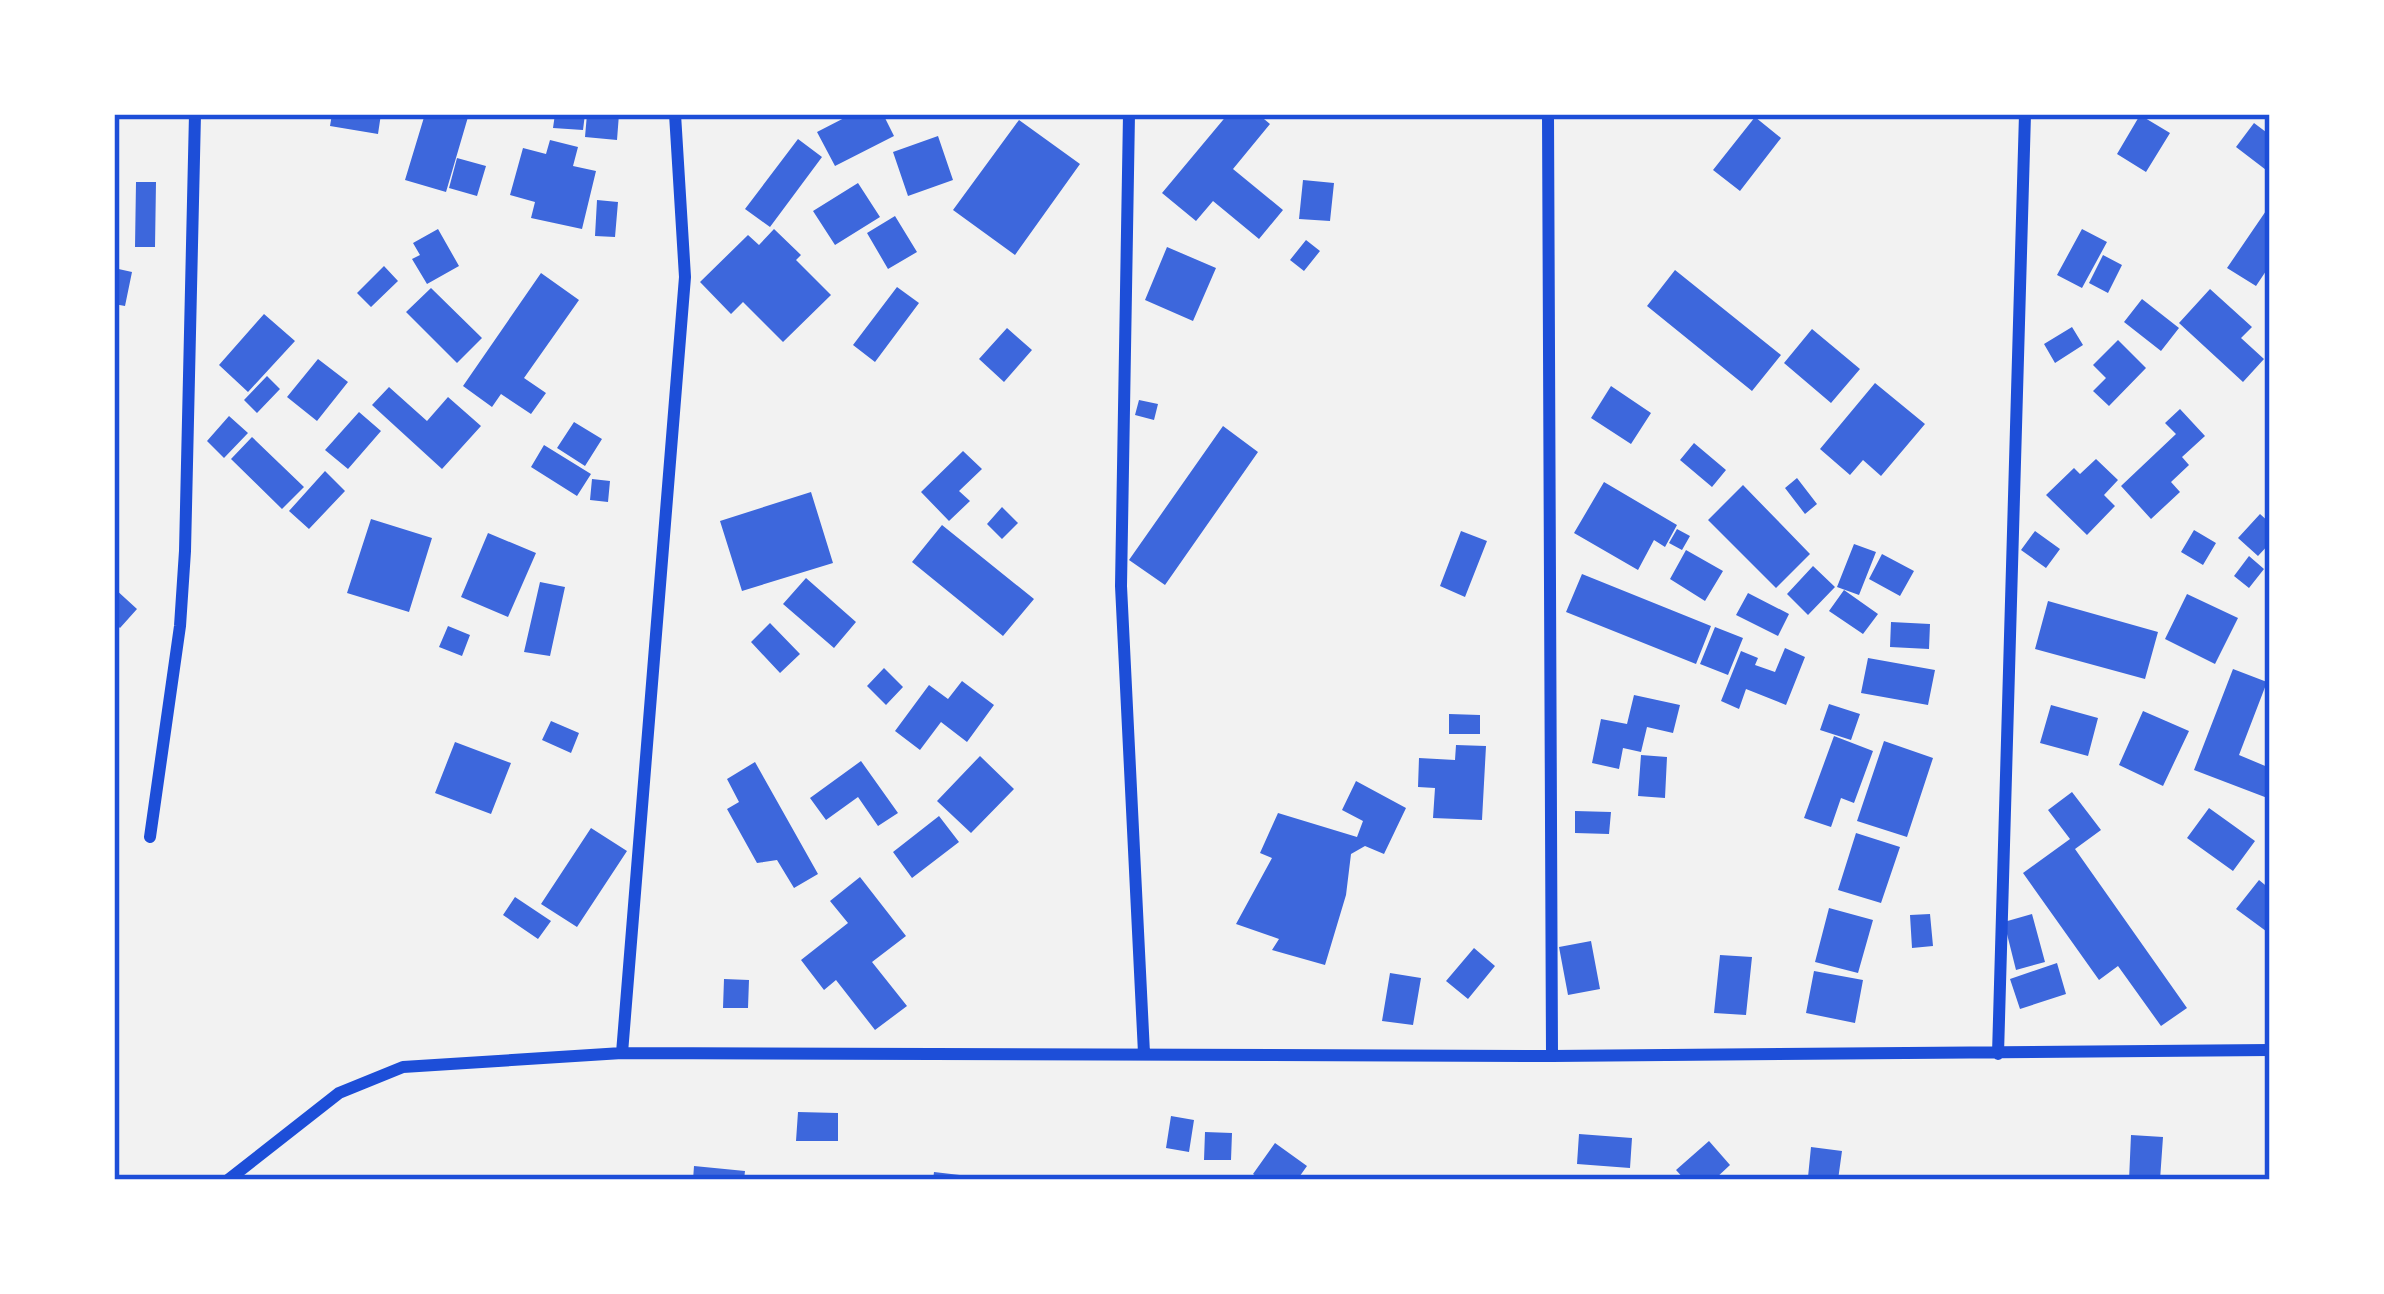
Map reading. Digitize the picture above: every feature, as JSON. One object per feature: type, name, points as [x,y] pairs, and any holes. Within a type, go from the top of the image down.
[{"type":"street","points":[[150,837],[180,626],[185,551],[195,114]]},
{"type":"street","points":[[622,1054],[685,277],[675,114]]},
{"type":"street","points":[[1129,114],[1120,586],[1144,1053]]},
{"type":"street","points":[[1548,114],[1552,1056]]},
{"type":"street","points":[[1998,1054],[2025,114]]},
{"type":"street","points":[[228,1180],[339,1093],[403,1066],[622,1054],[1552,1056],[2270,1051]]},
{"type":"building","points":[[332,114],[381,114],[378,134],[330,126]]},
{"type":"building","points":[[425,114],[468,117],[446,192],[405,180]]},
{"type":"building","points":[[555,114],[585,114],[583,130],[553,128]]},
{"type":"building","points":[[587,114],[619,114],[617,140],[585,137]]},
{"type":"building","points":[[852,114],[883,114],[894,136],[835,166],[817,132]]},
{"type":"building","points":[[1228,114],[1258,114],[1270,124],[1233,169],[1283,210],[1259,239],[1213,201],[1196,221],[1162,193]]},
{"type":"building","points":[[2140,115],[2170,133],[2146,172],[2117,154]]},
{"type":"building","points":[[1755,117],[1781,138],[1740,191],[1713,170]]},
{"type":"building","points":[[1019,120],[1080,164],[1015,255],[953,210]]},
{"type":"building","points":[[2254,123],[2270,135],[2270,173],[2236,147]]},
{"type":"building","points":[[938,136],[953,180],[908,196],[893,152]]},
{"type":"building","points":[[798,139],[822,157],[770,227],[745,209]]},
{"type":"building","points":[[550,140],[578,147],[573,166],[596,171],[582,229],[531,218],[535,202],[510,195],[523,148],[546,154]]},
{"type":"building","points":[[457,158],[486,166],[477,196],[449,188]]},
{"type":"building","points":[[1303,180],[1334,183],[1330,221],[1299,219]]},
{"type":"building","points":[[136,182],[156,182],[155,247],[135,247]]},
{"type":"building","points":[[858,183],[880,217],[835,245],[813,211]]},
{"type":"building","points":[[597,200],[618,202],[615,237],[595,236]]},
{"type":"building","points":[[2270,205],[2270,265],[2256,286],[2227,268]]},
{"type":"building","points":[[895,216],[917,252],[888,269],[867,233]]},
{"type":"building","points":[[438,229],[459,266],[427,284],[412,259],[420,255],[413,243]]},
{"type":"building","points":[[774,229],[801,255],[796,260],[831,295],[783,342],[743,302],[731,314],[700,282],[748,235],[759,245]]},
{"type":"building","points":[[2082,229],[2107,242],[2082,288],[2057,275]]},
{"type":"building","points":[[1306,240],[1320,251],[1304,271],[1290,260]]},
{"type":"building","points":[[1167,247],[1216,268],[1193,321],[1145,300]]},
{"type":"building","points":[[2103,255],[2122,265],[2108,293],[2089,283]]},
{"type":"building","points":[[384,266],[398,281],[371,307],[357,293]]},
{"type":"building","points":[[114,268],[132,272],[125,306],[114,304]]},
{"type":"building","points":[[1675,270],[1781,355],[1752,391],[1647,306]]},
{"type":"building","points":[[541,273],[579,300],[524,378],[546,393],[531,414],[501,394],[492,407],[463,386]]},
{"type":"building","points":[[897,287],[919,303],[875,362],[853,345]]},
{"type":"building","points":[[431,288],[482,338],[457,363],[406,312]]},
{"type":"building","points":[[2210,289],[2252,327],[2241,338],[2264,359],[2243,382],[2179,323]]},
{"type":"building","points":[[2142,299],[2179,328],[2161,351],[2124,322]]},
{"type":"building","points":[[264,314],[295,341],[248,392],[219,365]]},
{"type":"building","points":[[2072,327],[2083,345],[2055,363],[2044,344]]},
{"type":"building","points":[[1007,328],[1032,350],[1004,382],[979,359]]},
{"type":"building","points":[[1812,329],[1860,369],[1831,403],[1784,363]]},
{"type":"building","points":[[2118,340],[2146,368],[2109,406],[2093,391],[2106,378],[2093,365]]},
{"type":"building","points":[[318,359],[348,382],[317,421],[287,397]]},
{"type":"building","points":[[267,376],[280,389],[257,413],[244,400]]},
{"type":"building","points":[[1875,383],[1925,424],[1881,476],[1863,460],[1850,475],[1820,449]]},
{"type":"building","points":[[1611,386],[1651,413],[1631,444],[1591,418]]},
{"type":"building","points":[[389,387],[427,421],[448,397],[481,426],[442,469],[372,405]]},
{"type":"building","points":[[1139,400],[1158,404],[1154,420],[1135,415]]},
{"type":"building","points":[[2180,409],[2205,436],[2182,457],[2189,465],[2171,482],[2180,492],[2151,519],[2121,486],[2176,434],[2165,423]]},
{"type":"building","points":[[359,412],[381,431],[348,469],[325,450]]},
{"type":"building","points":[[229,416],[248,433],[224,458],[207,441]]},
{"type":"building","points":[[574,422],[602,439],[585,466],[557,448]]},
{"type":"building","points":[[1223,426],[1258,452],[1165,585],[1129,560]]},
{"type":"building","points":[[252,437],[304,487],[282,509],[231,459]]},
{"type":"building","points":[[1694,443],[1726,470],[1712,487],[1680,460]]},
{"type":"building","points":[[544,445],[591,474],[577,496],[531,467]]},
{"type":"building","points":[[963,451],[982,469],[959,491],[970,501],[949,521],[921,492]]},
{"type":"building","points":[[2096,459],[2118,480],[2104,495],[2115,506],[2087,535],[2046,495],[2074,468],[2080,474]]},
{"type":"building","points":[[325,471],[345,491],[309,529],[289,511]]},
{"type":"building","points":[[1797,478],[1817,504],[1805,514],[1785,488]]},
{"type":"building","points":[[592,479],[610,481],[608,502],[590,500]]},
{"type":"building","points":[[1604,482],[1677,525],[1665,547],[1654,540],[1638,570],[1574,533]]},
{"type":"building","points":[[1743,485],[1810,554],[1776,588],[1708,520]]},
{"type":"building","points":[[811,492],[833,563],[742,591],[720,521]]},
{"type":"building","points":[[1002,507],[1018,523],[1002,539],[987,524]]},
{"type":"building","points":[[2260,514],[2270,523],[2270,543],[2258,556],[2238,538]]},
{"type":"building","points":[[371,519],[432,538],[409,612],[347,593]]},
{"type":"building","points":[[942,525],[1034,599],[1003,636],[912,562]]},
{"type":"building","points":[[1677,529],[1690,536],[1682,550],[1669,543]]},
{"type":"building","points":[[2194,530],[2216,543],[2203,565],[2181,552]]},
{"type":"building","points":[[1461,531],[1487,541],[1465,597],[1440,586]]},
{"type":"building","points":[[2035,531],[2060,549],[2046,568],[2021,550]]},
{"type":"building","points":[[488,533],[536,553],[508,617],[461,597]]},
{"type":"building","points":[[1854,544],[1876,552],[1859,595],[1837,587]]},
{"type":"building","points":[[1686,550],[1723,571],[1705,601],[1670,579]]},
{"type":"building","points":[[1882,554],[1914,571],[1900,596],[1869,579]]},
{"type":"building","points":[[2249,556],[2264,569],[2249,588],[2234,576]]},
{"type":"building","points":[[1813,566],[1835,587],[1808,615],[1787,594]]},
{"type":"building","points":[[1582,574],[1711,626],[1696,664],[1566,612]]},
{"type":"building","points":[[806,578],[856,622],[834,648],[783,604]]},
{"type":"building","points":[[540,582],[565,587],[550,656],[524,652]]},
{"type":"building","points":[[114,588],[137,609],[120,628],[114,622]]},
{"type":"building","points":[[1844,590],[1878,614],[1863,634],[1829,611]]},
{"type":"building","points":[[1748,593],[1789,614],[1778,636],[1736,615]]},
{"type":"building","points":[[2187,594],[2238,618],[2215,664],[2165,639]]},
{"type":"building","points":[[2048,601],[2158,632],[2145,679],[2035,649]]},
{"type":"building","points":[[1891,622],[1930,624],[1929,649],[1890,647]]},
{"type":"building","points":[[770,623],[800,654],[780,673],[751,642]]},
{"type":"building","points":[[448,626],[470,635],[462,656],[439,647]]},
{"type":"building","points":[[1715,627],[1743,638],[1728,675],[1700,664]]},
{"type":"building","points":[[1785,648],[1805,657],[1786,705],[1746,689],[1739,709],[1721,701],[1741,651],[1758,658],[1755,665],[1775,672]]},
{"type":"building","points":[[1868,658],[1935,670],[1928,705],[1861,693]]},
{"type":"building","points":[[884,668],[903,687],[886,705],[867,686]]},
{"type":"building","points":[[2233,669],[2267,682],[2239,755],[2270,768],[2270,799],[2194,770]]},
{"type":"building","points":[[962,681],[994,705],[967,742],[941,722],[920,750],[895,731],[929,685],[948,699]]},
{"type":"building","points":[[1634,695],[1680,705],[1673,733],[1647,727],[1641,752],[1623,748],[1619,769],[1592,763],[1601,719],[1627,724]]},
{"type":"building","points":[[1829,704],[1860,714],[1851,740],[1820,730]]},
{"type":"building","points":[[2051,705],[2098,718],[2088,756],[2040,743]]},
{"type":"building","points":[[2143,711],[2189,731],[2163,786],[2119,765]]},
{"type":"building","points":[[1449,714],[1480,715],[1480,734],[1449,734]]},
{"type":"building","points":[[551,721],[579,733],[571,753],[542,740]]},
{"type":"building","points":[[1834,736],[1873,751],[1854,803],[1841,798],[1831,827],[1804,818]]},
{"type":"building","points":[[1884,741],[1933,758],[1907,837],[1857,821]]},
{"type":"building","points":[[455,742],[511,763],[491,814],[435,793]]},
{"type":"building","points":[[1456,745],[1486,746],[1482,820],[1433,818],[1435,788],[1418,787],[1419,758],[1455,760]]},
{"type":"building","points":[[1641,755],[1667,757],[1665,798],[1638,796]]},
{"type":"building","points":[[980,756],[1014,789],[971,833],[937,801]]},
{"type":"building","points":[[861,761],[898,813],[878,826],[858,797],[826,820],[810,798]]},
{"type":"building","points":[[755,762],[818,874],[794,888],[777,860],[757,863],[727,809],[739,802],[727,779]]},
{"type":"building","points":[[1356,781],[1406,808],[1384,854],[1365,846],[1351,854],[1346,895],[1325,965],[1272,950],[1279,939],[1236,924],[1272,858],[1260,853],[1278,813],[1357,837],[1363,821],[1342,810]]},
{"type":"building","points":[[2072,792],[2101,830],[2075,849],[2187,1008],[2161,1026],[2118,966],[2099,980],[2023,873],[2070,839],[2048,810]]},
{"type":"building","points":[[2209,808],[2255,841],[2233,871],[2187,838]]},
{"type":"building","points":[[1575,811],[1611,812],[1609,834],[1575,833]]},
{"type":"building","points":[[939,816],[959,842],[912,878],[893,852]]},
{"type":"building","points":[[591,828],[627,851],[577,927],[541,904]]},
{"type":"building","points":[[1856,833],[1900,847],[1881,903],[1838,890]]},
{"type":"building","points":[[860,877],[906,936],[872,962],[907,1006],[875,1030],[836,980],[824,990],[801,960],[848,923],[830,901]]},
{"type":"building","points":[[2259,880],[2270,889],[2270,934],[2236,909]]},
{"type":"building","points":[[515,897],[551,921],[538,939],[503,915]]},
{"type":"building","points":[[1829,908],[1873,920],[1858,973],[1815,962]]},
{"type":"building","points":[[1930,914],[1933,946],[1912,948],[1910,915]]},
{"type":"building","points":[[2032,914],[2045,962],[2016,970],[2004,922]]},
{"type":"building","points":[[1591,941],[1600,989],[1568,995],[1559,947]]},
{"type":"building","points":[[1474,948],[1495,966],[1468,999],[1446,981]]},
{"type":"building","points":[[1720,955],[1752,957],[1746,1015],[1714,1013]]},
{"type":"building","points":[[2057,963],[2066,994],[2020,1009],[2010,979]]},
{"type":"building","points":[[1814,971],[1863,980],[1855,1023],[1806,1013]]},
{"type":"building","points":[[1390,973],[1421,978],[1413,1025],[1382,1021]]},
{"type":"building","points":[[724,979],[749,980],[748,1008],[723,1008]]},
{"type":"building","points":[[798,1112],[838,1113],[838,1141],[796,1141]]},
{"type":"building","points":[[1171,1116],[1194,1120],[1189,1152],[1166,1148]]},
{"type":"building","points":[[1205,1132],[1232,1133],[1231,1160],[1204,1160]]},
{"type":"building","points":[[1579,1134],[1632,1138],[1630,1168],[1577,1164]]},
{"type":"building","points":[[2131,1135],[2163,1137],[2160,1180],[2129,1180]]},
{"type":"building","points":[[1709,1141],[1730,1165],[1714,1180],[1685,1180],[1676,1170]]},
{"type":"building","points":[[1275,1143],[1307,1166],[1297,1180],[1261,1180],[1253,1174]]},
{"type":"building","points":[[1811,1147],[1842,1151],[1838,1180],[1808,1177]]},
{"type":"building","points":[[694,1166],[745,1171],[744,1180],[693,1180]]},
{"type":"building","points":[[934,1172],[977,1177],[977,1180],[933,1180]]}]
